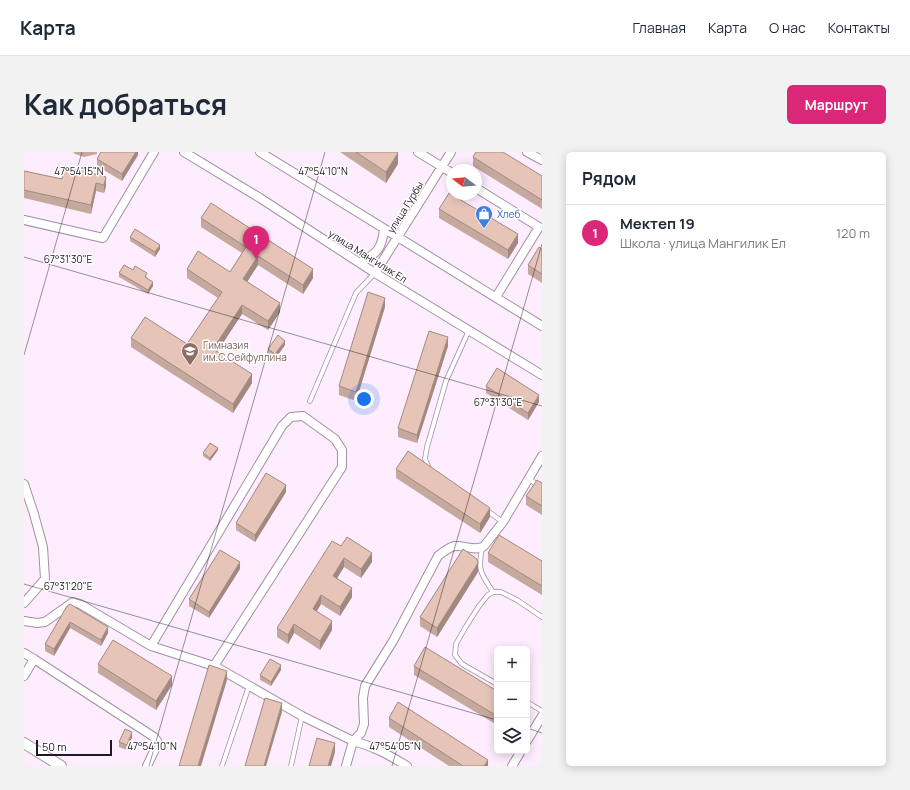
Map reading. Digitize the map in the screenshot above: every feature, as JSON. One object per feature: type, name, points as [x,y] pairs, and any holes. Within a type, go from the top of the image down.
[{"type":"street","points":[[24,220],[103,238],[154,152]]},
{"type":"street","name":"улица Мангилик Ел","points":[[184,152],[260,198],[375,273],[542,375]]},
{"type":"street","points":[[260,152],[397,238],[542,326]]},
{"type":"street","points":[[418,152],[446,169]]},
{"type":"street","name":"улица Гурбы","points":[[375,273],[451,152]]},
{"type":"street","points":[[527,152],[542,160]]},
{"type":"street","points":[[482,192],[541,228],[496,297]]},
{"type":"street","points":[[360,263],[377,252],[381,246],[384,229]]},
{"type":"street","points":[[151,646],[282,426],[291,417],[303,416],[335,439],[342,450],[342,467],[214,666]]},
{"type":"street","points":[[346,766],[353,741],[361,733],[364,724],[363,698],[365,686],[393,642],[438,556],[445,550],[454,546],[482,548],[503,522],[542,456]]},
{"type":"street","points":[[24,484],[43,547],[45,579],[24,602]]},
{"type":"street","points":[[24,621],[37,623],[45,622],[73,602],[80,604],[151,646],[214,666],[302,716],[353,741],[366,744],[385,752],[407,766]]},
{"type":"street","points":[[24,653],[154,737],[157,741],[157,745],[147,766]]},
{"type":"street","points":[[24,676],[34,659]]},
{"type":"street","points":[[530,736],[542,716]]},
{"type":"street","points":[[24,743],[61,766]]},
{"type":"street","points":[[512,766],[519,754]]},
{"type":"lane","points":[[310,401],[356,293],[375,273]]},
{"type":"lane","points":[[432,471],[428,468],[425,459],[427,446],[446,381],[469,330]]},
{"type":"lane","points":[[529,479],[542,488]]},
{"type":"lane","points":[[485,509],[503,522]]},
{"type":"lane","points":[[482,548],[479,567],[483,578],[493,592]]},
{"type":"lane","points":[[494,682],[462,664],[455,655],[456,644],[479,606],[488,595],[493,592],[501,592],[542,617]]},
{"type":"lane","points":[[222,766],[249,686]]},
{"type":"lane","points":[[530,704],[542,711]]},
{"type":"lane","points":[[291,766],[302,716]]},
{"type":"building","points":[[101,152],[136,152],[122,174],[97,159]]},
{"type":"building","points":[[356,152],[397,152],[398,153],[386,172]]},
{"type":"building","points":[[476,152],[503,152],[542,176],[542,200],[473,157]]},
{"type":"building","points":[[65,166],[106,177],[104,185],[96,183],[91,205],[24,190],[24,171],[62,179]]},
{"type":"building","points":[[446,198],[446,200],[461,200],[518,234],[508,250],[439,209]]},
{"type":"building","points":[[211,203],[313,269],[303,285],[258,256],[243,279],[280,303],[268,321],[242,305],[213,349],[252,374],[233,404],[131,338],[145,317],[187,344],[222,292],[187,269],[198,251],[230,272],[246,247],[201,218]]},
{"type":"building","points":[[135,229],[160,245],[155,252],[130,237]]},
{"type":"building","points":[[539,247],[542,249],[542,274],[528,265]]},
{"type":"building","points":[[124,265],[133,270],[135,266],[147,273],[145,277],[153,282],[148,290],[119,273]]},
{"type":"building","points":[[368,292],[385,298],[356,392],[339,386]]},
{"type":"building","points":[[429,331],[448,337],[417,435],[398,428]]},
{"type":"building","points":[[278,335],[285,341],[275,354],[268,349]]},
{"type":"building","points":[[497,368],[539,395],[528,413],[486,386]]},
{"type":"building","points":[[210,443],[218,448],[210,458],[203,453]]},
{"type":"building","points":[[408,451],[490,508],[480,524],[396,469]]},
{"type":"building","points":[[266,473],[286,485],[255,535],[236,523]]},
{"type":"building","points":[[537,480],[542,483],[542,506],[526,496]]},
{"type":"building","points":[[499,535],[542,561],[542,586],[488,553]]},
{"type":"building","points":[[347,537],[372,553],[361,569],[344,558],[333,576],[352,588],[340,607],[321,595],[313,609],[332,621],[320,641],[294,624],[288,635],[277,628],[332,541],[341,546]]},
{"type":"building","points":[[463,549],[477,559],[478,563],[437,628],[420,617]]},
{"type":"building","points":[[220,550],[240,562],[209,612],[189,599]]},
{"type":"building","points":[[70,604],[108,627],[101,640],[70,622],[54,649],[45,644],[67,606]]},
{"type":"building","points":[[113,640],[172,676],[156,701],[98,664]]},
{"type":"building","points":[[425,647],[494,689],[494,714],[414,666]]},
{"type":"building","points":[[270,659],[281,665],[271,682],[260,675]]},
{"type":"building","points":[[209,665],[227,671],[198,766],[179,766]]},
{"type":"building","points":[[265,698],[282,703],[264,766],[245,766]]},
{"type":"building","points":[[398,702],[488,760],[484,766],[463,766],[389,718]]},
{"type":"building","points":[[125,729],[132,732],[127,745],[119,742]]},
{"type":"building","points":[[317,738],[335,743],[328,766],[309,766]]},
{"type":"place","name":"Хлеб","points":[[484,229]]},
{"type":"place","name":"Мектеп 19","points":[[256,259]]},
{"type":"place","name":"Гимназия им.С.Сейфуллина","points":[[190,366]]}]
